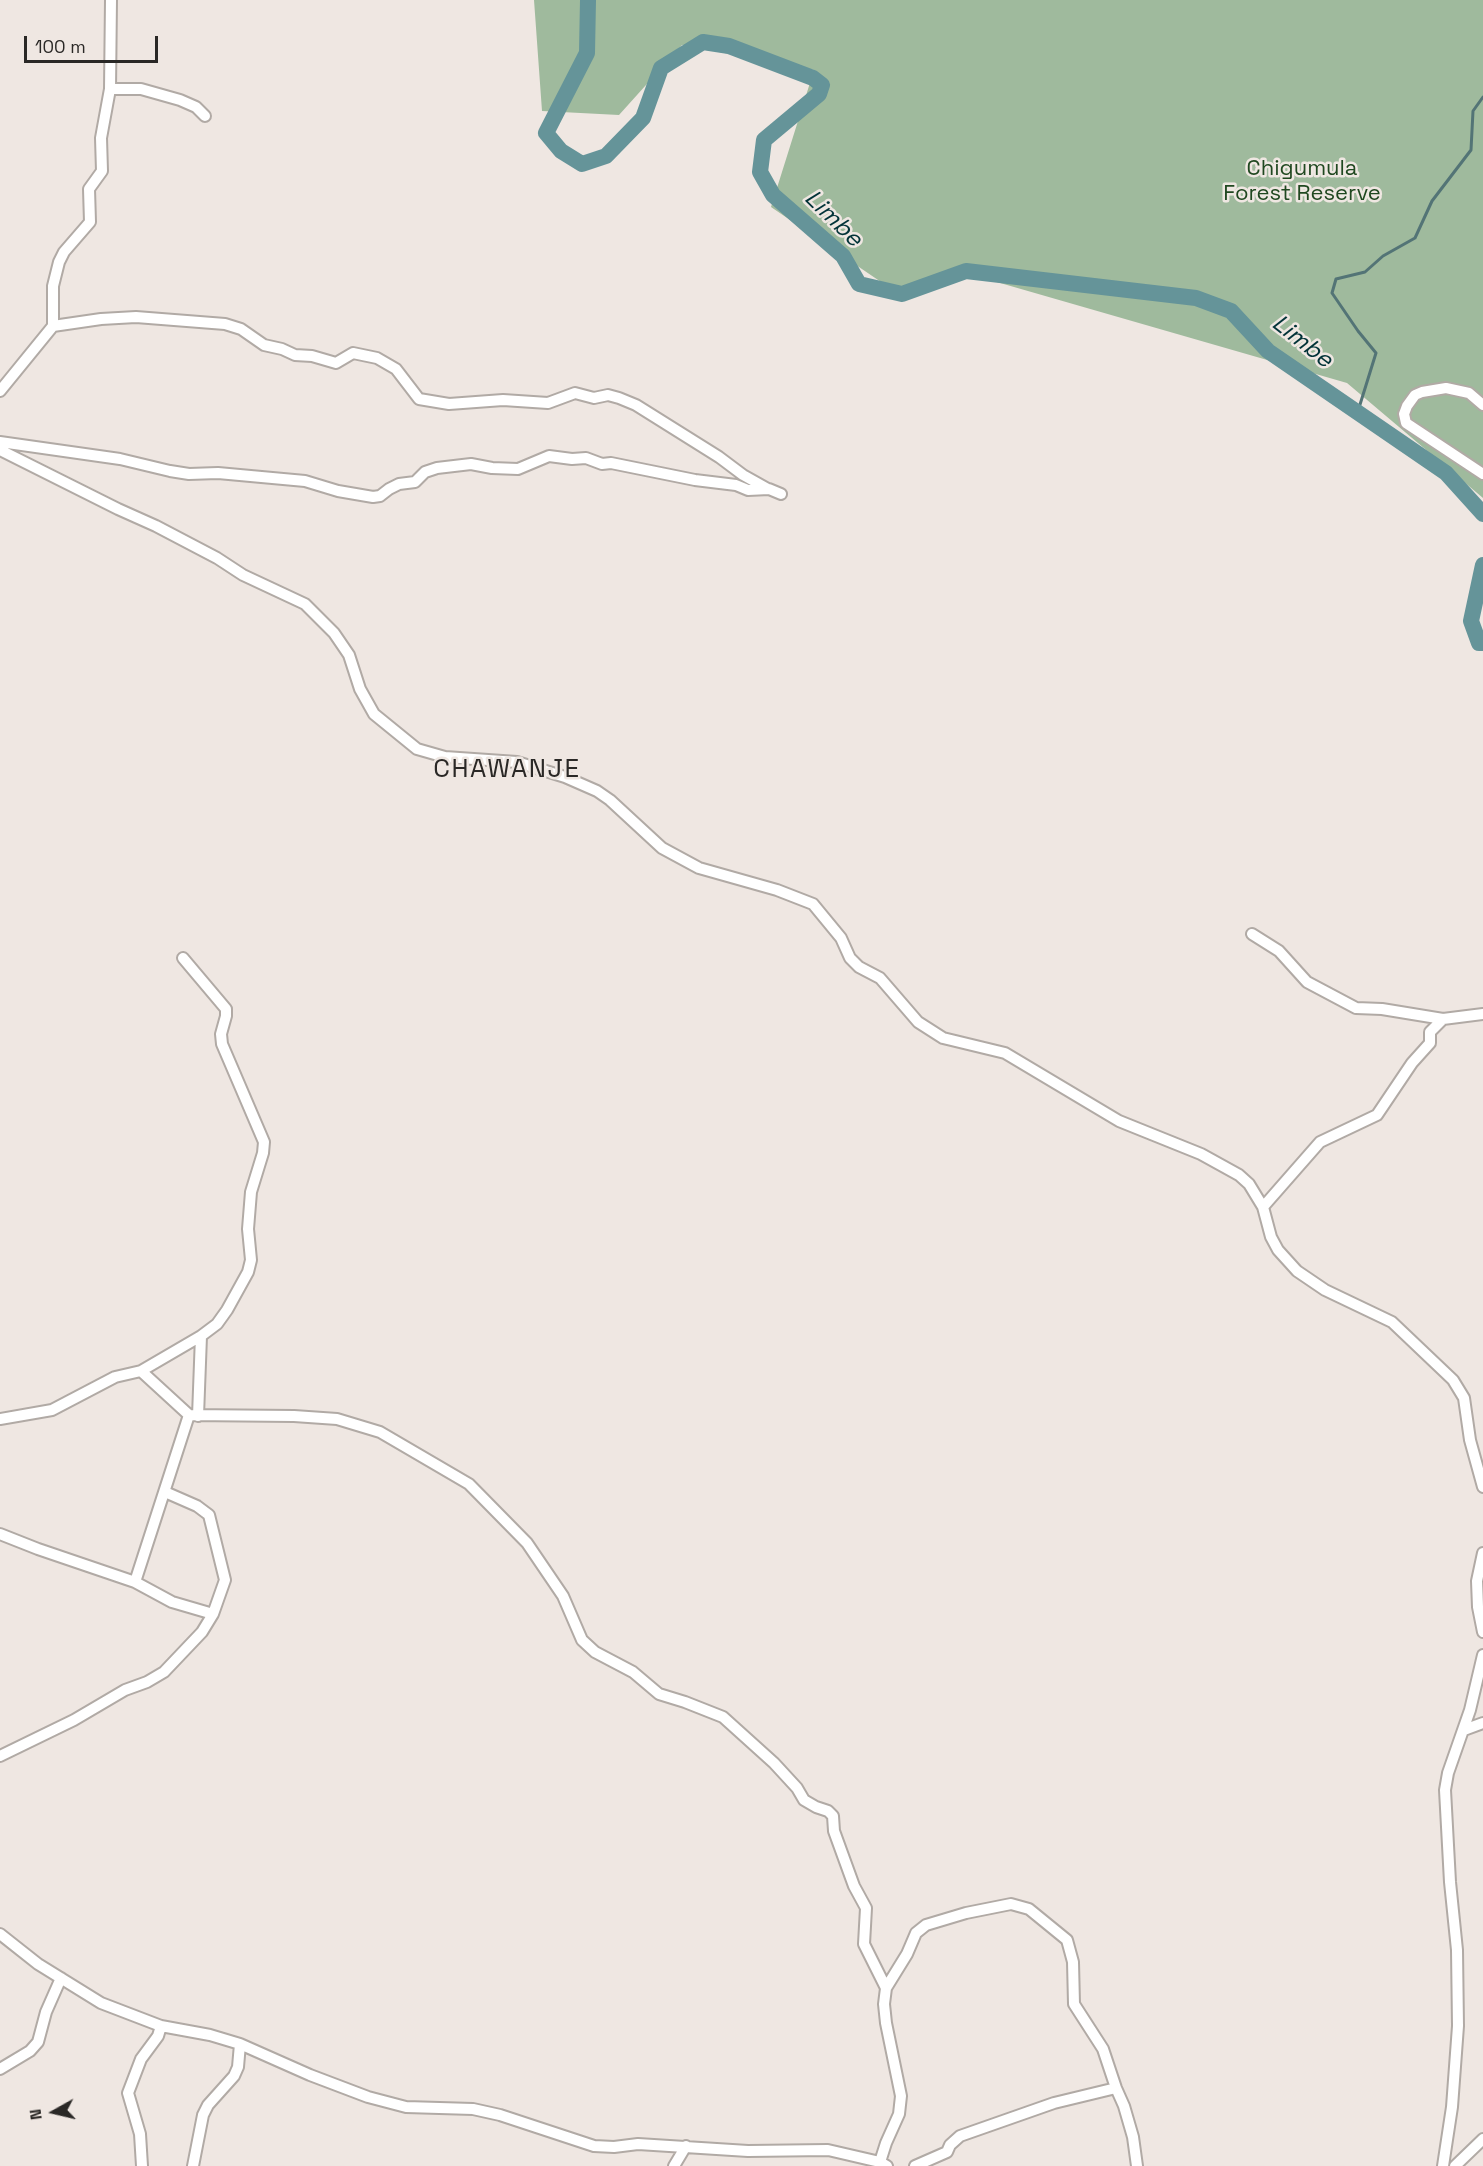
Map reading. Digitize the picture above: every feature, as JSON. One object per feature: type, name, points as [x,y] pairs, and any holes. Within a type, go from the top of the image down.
[{"type":"street","points":[[0,391],[53,326],[53,286],[59,262],[64,252],[88,225],[90,218],[89,189],[102,173],[101,129],[110,89],[111,0]]},
{"type":"street","points":[[110,89],[141,89],[180,100],[196,106],[205,117]]},
{"type":"street","points":[[53,326],[136,317],[225,324],[241,329],[264,345],[295,355],[312,356],[336,363],[353,353],[376,358],[396,369],[418,399],[449,404],[489,401],[548,403],[575,393],[594,398],[608,395],[636,405],[743,475],[781,494]]},
{"type":"street","points":[[1483,405],[1469,393],[1446,388],[1415,395],[1404,414],[1406,423],[1483,474]]},
{"type":"street","points":[[0,442],[120,459],[189,474],[218,473],[305,481],[338,491],[373,497],[380,496],[399,484],[415,482],[425,472],[437,468],[471,464],[518,469],[549,456],[586,458],[602,464],[611,463],[695,480],[736,485],[748,490],[769,489]]},
{"type":"street","points":[[0,450],[156,526],[217,558],[243,575],[305,604],[334,633],[349,655],[360,688],[374,714],[417,749],[445,757],[518,762],[565,777],[604,796],[662,848],[699,868],[777,890],[813,904],[841,938],[850,958],[859,968],[880,978],[918,1022],[943,1038],[1005,1053],[1119,1121],[1201,1154],[1239,1175],[1249,1184],[1263,1207],[1271,1238],[1278,1250],[1297,1271],[1325,1290],[1392,1322],[1452,1380],[1464,1398],[1470,1440],[1483,1487]]},
{"type":"street","points":[[1251,934],[1279,951],[1307,982],[1356,1008],[1382,1009],[1443,1019],[1483,1014]]},
{"type":"street","points":[[0,1419],[52,1410],[115,1377],[141,1371],[201,1336],[217,1324],[248,1272],[251,1260],[248,1229],[251,1191],[265,1147],[222,1044],[221,1034],[226,1009],[183,958]]},
{"type":"street","points":[[1263,1207],[1320,1142],[1377,1115],[1412,1063],[1430,1043],[1430,1032],[1443,1019]]},
{"type":"street","points":[[135,1582],[165,1492],[194,1416],[201,1336]]},
{"type":"street","points":[[141,1371],[194,1416],[294,1416],[337,1419],[380,1432],[469,1484],[527,1543],[563,1596],[582,1640],[596,1652],[633,1672],[659,1694],[723,1717],[774,1763],[797,1788],[804,1800],[828,1811],[833,1816],[834,1832],[854,1886],[866,1908],[864,1944],[886,1988]]},
{"type":"street","points":[[0,1756],[164,1672],[202,1632],[213,1614],[225,1580],[209,1515],[196,1506],[165,1492]]},
{"type":"street","points":[[0,1534],[135,1582],[172,1602],[213,1614]]},
{"type":"street","points":[[1483,1553],[1477,1581],[1478,1607],[1483,1632]]},
{"type":"street","points":[[1443,2166],[1452,2107],[1458,2026],[1457,1950],[1445,1819],[1445,1790],[1448,1773],[1470,1710],[1483,1655]]},
{"type":"street","points":[[1464,1730],[1483,1723]]},
{"type":"street","points":[[0,1934],[38,1964],[100,2003],[161,2026],[210,2035],[240,2044],[310,2075],[368,2097],[406,2107],[472,2109],[500,2115],[594,2146],[614,2147],[638,2144],[748,2151],[828,2150],[884,2164],[886,2142],[899,2114],[901,2096],[886,2029],[884,2004],[886,1988],[907,1954],[916,1933],[926,1925],[966,1913],[1011,1904],[1029,1910],[1067,1940],[1073,1962],[1074,2004],[1103,2049],[1124,2106],[1133,2137],[1137,2166]]},
{"type":"street","points":[[0,2069],[30,2051],[38,2042],[46,2012],[61,1978]]},
{"type":"street","points":[[142,2166],[140,2134],[128,2093],[141,2059],[158,2036],[161,2026]]},
{"type":"street","points":[[192,2166],[195,2163],[195,2150],[203,2115],[208,2105],[234,2076],[238,2067],[240,2044]]},
{"type":"street","points":[[915,2166],[948,2152],[950,2145],[960,2136],[1054,2103],[1116,2088]]},
{"type":"street","points":[[1455,2166],[1483,2139]]},
{"type":"street","points":[[674,2166],[686,2146]]},
{"type":"green space","name":"Chigumula Forest Reserve","points":[[534,0],[1483,0],[1483,498],[1347,383],[962,272],[903,297],[771,207],[814,70],[682,45],[619,115],[542,111]]},
{"type":"waterway","name":"Limbe","points":[[588,0],[587,53],[546,133],[561,151],[582,164],[606,156],[643,118],[661,68],[703,42],[729,46],[813,78],[822,85],[819,94],[764,140],[760,172],[773,195],[843,256],[859,284],[902,294],[966,271],[1196,298],[1231,311],[1268,351],[1446,473],[1483,514]]},
{"type":"waterway","points":[[1358,411],[1376,353],[1332,293],[1336,279],[1365,272],[1383,256],[1415,238],[1432,201],[1471,150],[1473,111],[1483,97]]},
{"type":"waterway","name":"Limbe","points":[[1483,565],[1471,621],[1479,643],[1483,643]]},
{"type":"district","name":"CHAWANJE","points":[[507,770]]}]
